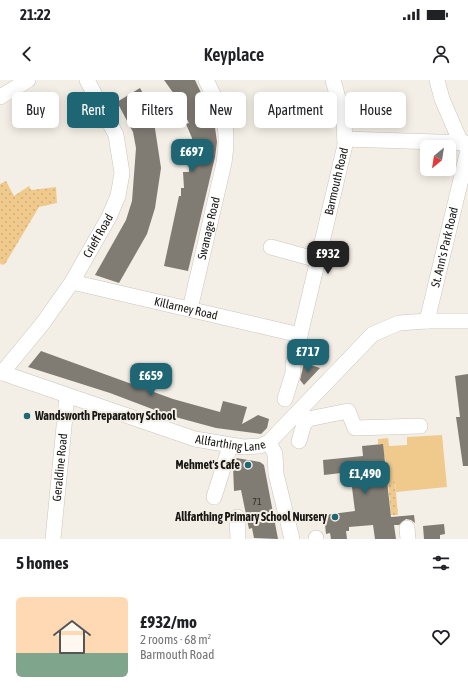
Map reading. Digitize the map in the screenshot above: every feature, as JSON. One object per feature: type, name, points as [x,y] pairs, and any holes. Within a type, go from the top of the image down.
[{"type":"street","points":[[0,97],[28,80]]},
{"type":"street","name":"Crieff Road","points":[[1,372],[43,323],[72,282],[109,217],[118,196],[122,173],[116,135],[87,80]]},
{"type":"street","name":"Swanage Road","points":[[190,309],[228,140],[224,117],[206,80]]},
{"type":"street","name":"Barmouth Road","points":[[285,399],[293,373],[293,365],[300,334],[344,153],[344,120],[333,80]]},
{"type":"street","points":[[437,80],[442,99],[466,145]]},
{"type":"street","points":[[345,138],[466,145]]},
{"type":"street","name":"St. Ann's Park Road","points":[[427,321],[466,145]]},
{"type":"street","points":[[271,247],[318,260]]},
{"type":"street","name":"Killarney Road","points":[[72,282],[300,334]]},
{"type":"street","name":"Allfarthing Lane","points":[[1,372],[195,439],[230,446],[252,447],[269,442],[303,416],[373,334],[399,324],[427,321],[468,321]]},
{"type":"street","name":"Geraldine Road","points":[[53,539],[67,396]]},
{"type":"street","points":[[299,441],[304,424],[303,416],[348,411],[355,428],[420,426]]},
{"type":"street","points":[[269,442],[275,454],[276,474],[292,539]]},
{"type":"street","points":[[214,497],[230,446]]},
{"type":"street","points":[[238,517],[238,539]]},
{"type":"shaded area","points":[[6,181],[14,196],[29,186],[31,190],[56,187],[57,203],[39,207],[5,264],[2,265],[0,263],[0,184]]},
{"type":"shaded area","points":[[442,435],[447,487],[396,492],[395,482],[388,482],[385,457],[382,457],[381,444],[378,444],[378,439],[388,438],[389,446],[407,445],[407,437]]},
{"type":"shaded area","points":[[388,482],[395,482],[398,515],[391,515]]},
{"type":"building","points":[[164,80],[195,80],[201,92],[195,92],[195,128],[215,128],[217,142],[215,157],[188,271],[164,266],[179,196],[181,196],[181,188],[184,188],[183,172],[189,172],[189,157],[194,156],[192,138],[187,126],[187,124],[189,123],[187,119],[187,92],[173,92]]},
{"type":"building","points":[[140,88],[142,92],[133,92]]},
{"type":"building","points":[[127,96],[127,121],[119,106],[119,101]]},
{"type":"building","points":[[131,128],[155,128],[161,168],[155,208],[147,234],[119,283],[95,275],[126,220],[132,201],[136,148]]},
{"type":"building","points":[[41,351],[173,399],[220,412],[223,401],[247,407],[242,424],[258,415],[269,419],[267,428],[261,434],[216,428],[168,415],[110,393],[28,367]]},
{"type":"building","points":[[304,363],[320,368],[304,385],[300,380]]},
{"type":"building","points":[[468,374],[468,466],[463,466],[456,417],[460,417],[455,376]]},
{"type":"building","points":[[383,444],[391,517],[414,515],[415,523],[406,519],[399,525],[394,525],[396,539],[375,539],[373,525],[349,527],[349,531],[346,531],[347,539],[331,539],[330,533],[326,534],[324,515],[355,511],[350,472],[324,475],[323,460],[363,456],[362,446]]},
{"type":"building","points":[[236,458],[260,462],[264,465],[278,539],[254,538],[252,528],[249,529],[241,490],[234,491],[233,466]]},
{"type":"building","points":[[444,524],[445,534],[440,535],[440,539],[424,539],[423,526]]},
{"type":"place","name":"Wandsworth Preparatory School","points":[[27,416]]},
{"type":"place","name":"Mehmet's Cafe","points":[[248,465]]},
{"type":"place","name":"Allfarthing Primary School Nursery","points":[[335,517]]}]
